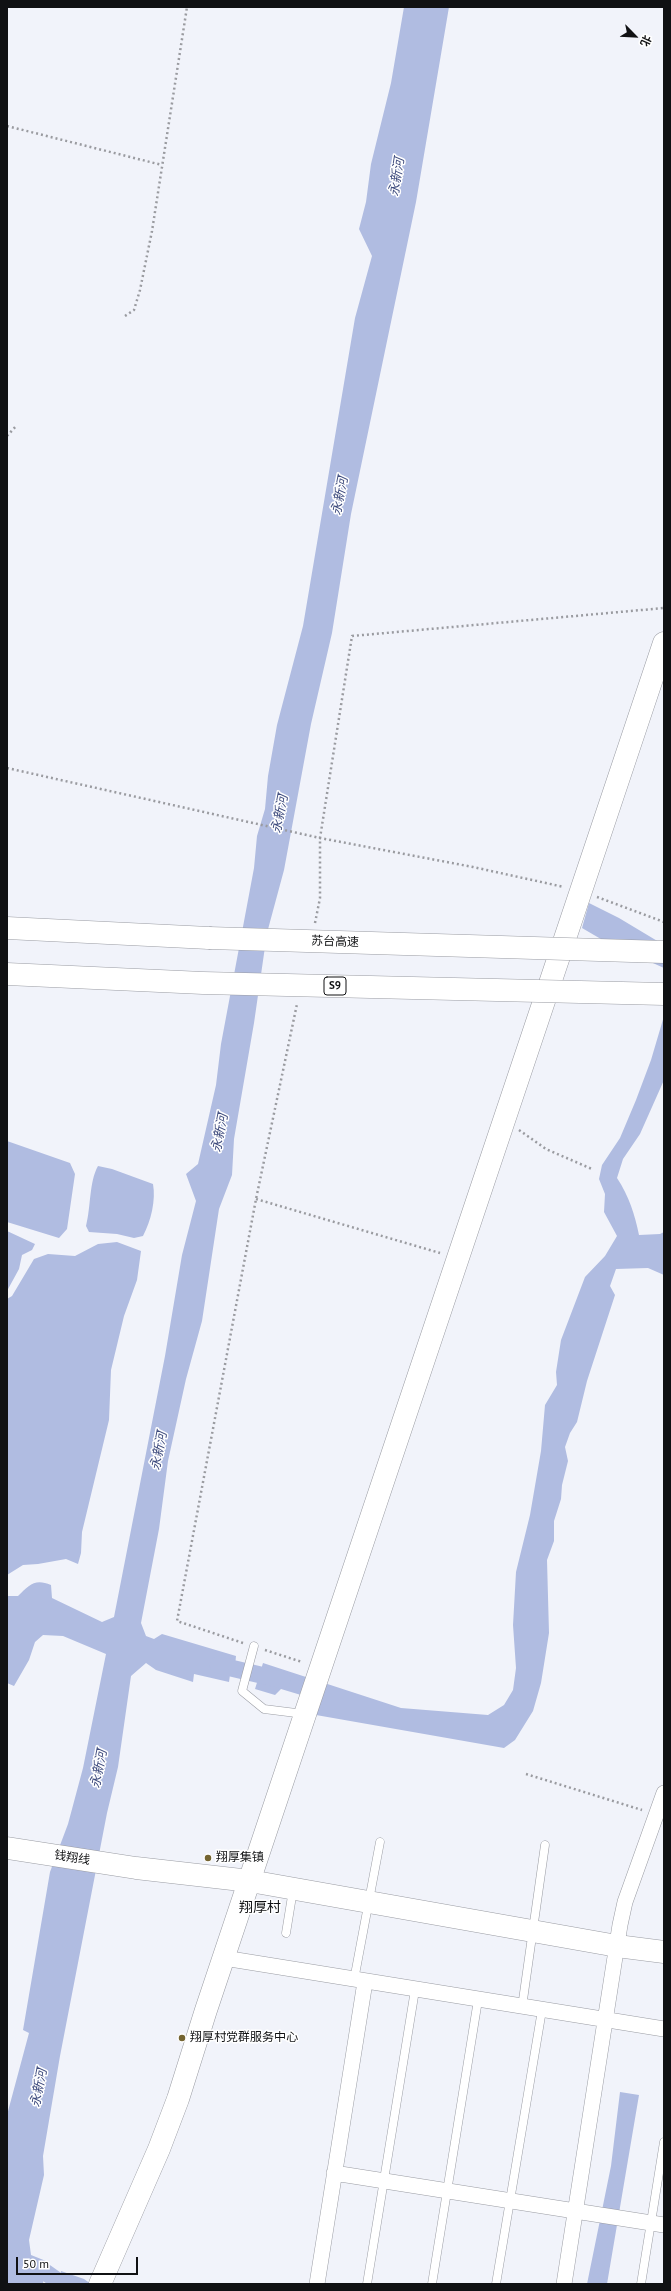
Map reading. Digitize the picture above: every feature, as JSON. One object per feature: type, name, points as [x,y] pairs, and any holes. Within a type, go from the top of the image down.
[{"type":"main road","points":[[100,2284],[165,2135],[664,644]]},
{"type":"main road","name":"苏台高速","points":[[7,928],[217,938],[664,952]]},
{"type":"main road","name":"S9","points":[[7,974],[204,983],[664,994]]},
{"type":"main road","name":"钱翔线","points":[[7,1848],[136,1868],[250,1881],[617,1946],[664,1952]]},
{"type":"street","points":[[564,2284],[625,1902],[664,1793]]},
{"type":"street","points":[[224,1958],[664,2029]]},
{"type":"street","points":[[317,2284],[334,2173],[360,1981]]},
{"type":"street","points":[[334,2173],[657,2224]]},
{"type":"lane","points":[[254,1646],[242,1691],[264,1709],[307,1714]]},
{"type":"lane","points":[[360,1981],[369,1902],[380,1842]]},
{"type":"lane","points":[[522,2007],[545,1845]]},
{"type":"lane","points":[[286,1933],[293,1889]]},
{"type":"lane","points":[[368,2284],[415,1990]]},
{"type":"lane","points":[[432,2284],[478,2000]]},
{"type":"lane","points":[[496,2284],[542,2010]]},
{"type":"lane","points":[[641,2284],[657,2224],[664,2142]]},
{"type":"path","points":[[125,316],[134,310],[140,290],[162,165],[187,7]]},
{"type":"path","points":[[7,126],[162,165]]},
{"type":"path","points":[[7,436],[17,425]]},
{"type":"path","points":[[313,929],[320,898],[322,870],[320,838],[352,636],[664,608]]},
{"type":"path","points":[[7,768],[305,835],[473,867],[581,891],[664,922]]},
{"type":"path","points":[[298,998],[256,1199],[177,1621],[254,1646],[320,1673]]},
{"type":"path","points":[[503,1124],[524,1132],[546,1149],[592,1169]]},
{"type":"path","points":[[256,1199],[458,1258]]},
{"type":"path","points":[[526,1774],[657,1814]]},
{"type":"water","name":"永新河","points":[[404,7],[449,7],[416,202],[351,514],[332,633],[311,724],[284,870],[267,933],[254,1023],[234,1139],[232,1175],[219,1209],[202,1321],[186,1379],[168,1461],[159,1529],[141,1623],[146,1636],[154,1639],[162,1634],[236,1656],[235,1666],[240,1669],[237,1675],[230,1675],[229,1682],[194,1674],[193,1682],[156,1670],[146,1663],[131,1676],[118,1767],[107,1813],[60,2056],[43,2156],[44,2175],[29,2240],[31,2255],[46,2261],[43,2284],[7,2284],[7,2115],[29,2033],[23,2030],[50,1872],[68,1824],[83,1768],[106,1654],[63,1636],[43,1635],[35,1642],[29,1660],[14,1686],[7,1683],[7,1596],[18,1596],[29,1586],[41,1582],[51,1585],[52,1598],[102,1622],[114,1617],[165,1356],[182,1255],[196,1201],[186,1174],[198,1164],[216,1085],[221,1044],[254,868],[257,836],[265,809],[268,776],[277,725],[303,626],[355,318],[372,256],[359,229],[366,202],[371,164],[391,83]]},
{"type":"water","points":[[589,903],[619,918],[664,945],[664,968],[606,942],[582,928]]},
{"type":"water","points":[[664,1016],[664,1080],[640,1134],[623,1159],[617,1178],[631,1206],[639,1235],[660,1234],[664,1232],[664,1275],[648,1268],[616,1269],[610,1286],[615,1295],[587,1381],[577,1422],[570,1433],[565,1447],[568,1461],[562,1485],[561,1499],[554,1521],[554,1541],[547,1560],[549,1633],[541,1683],[533,1711],[515,1740],[504,1748],[316,1715],[301,1695],[281,1689],[275,1695],[255,1689],[263,1663],[401,1708],[488,1715],[504,1705],[513,1690],[516,1668],[513,1625],[516,1572],[530,1515],[541,1451],[545,1405],[557,1385],[556,1372],[561,1340],[585,1277],[605,1256],[617,1236],[604,1212],[605,1194],[599,1179],[602,1165],[620,1138],[636,1100],[651,1060]]},
{"type":"water","points":[[7,1141],[70,1163],[75,1174],[67,1229],[59,1238],[7,1222]]},
{"type":"water","points":[[98,1166],[112,1169],[153,1184],[154,1197],[152,1210],[143,1236],[134,1238],[117,1234],[89,1232],[86,1226],[93,1179]]},
{"type":"water","points":[[7,1231],[35,1244],[32,1250],[22,1255],[19,1269],[7,1291]]},
{"type":"water","points":[[117,1242],[141,1251],[137,1280],[124,1316],[111,1370],[109,1420],[82,1532],[81,1553],[78,1564],[66,1559],[23,1565],[7,1575],[7,1299],[12,1296],[34,1259],[48,1254],[75,1256],[98,1244]]},
{"type":"water","points":[[620,2092],[639,2095],[607,2284],[587,2284],[611,2166]]},
{"type":"water","points":[[61,2271],[84,2279],[91,2284],[60,2284]]},
{"type":"waterway","points":[[218,1665],[282,1680]]},
{"type":"waterway","points":[[7,2264],[45,2272],[62,2284]]},
{"type":"place","name":"翔厚集镇","points":[[208,1858]]},
{"type":"place","name":"翔厚村党群服务中心","points":[[182,2038]]},
{"type":"district","name":"翔厚村","points":[[260,1908]]}]
